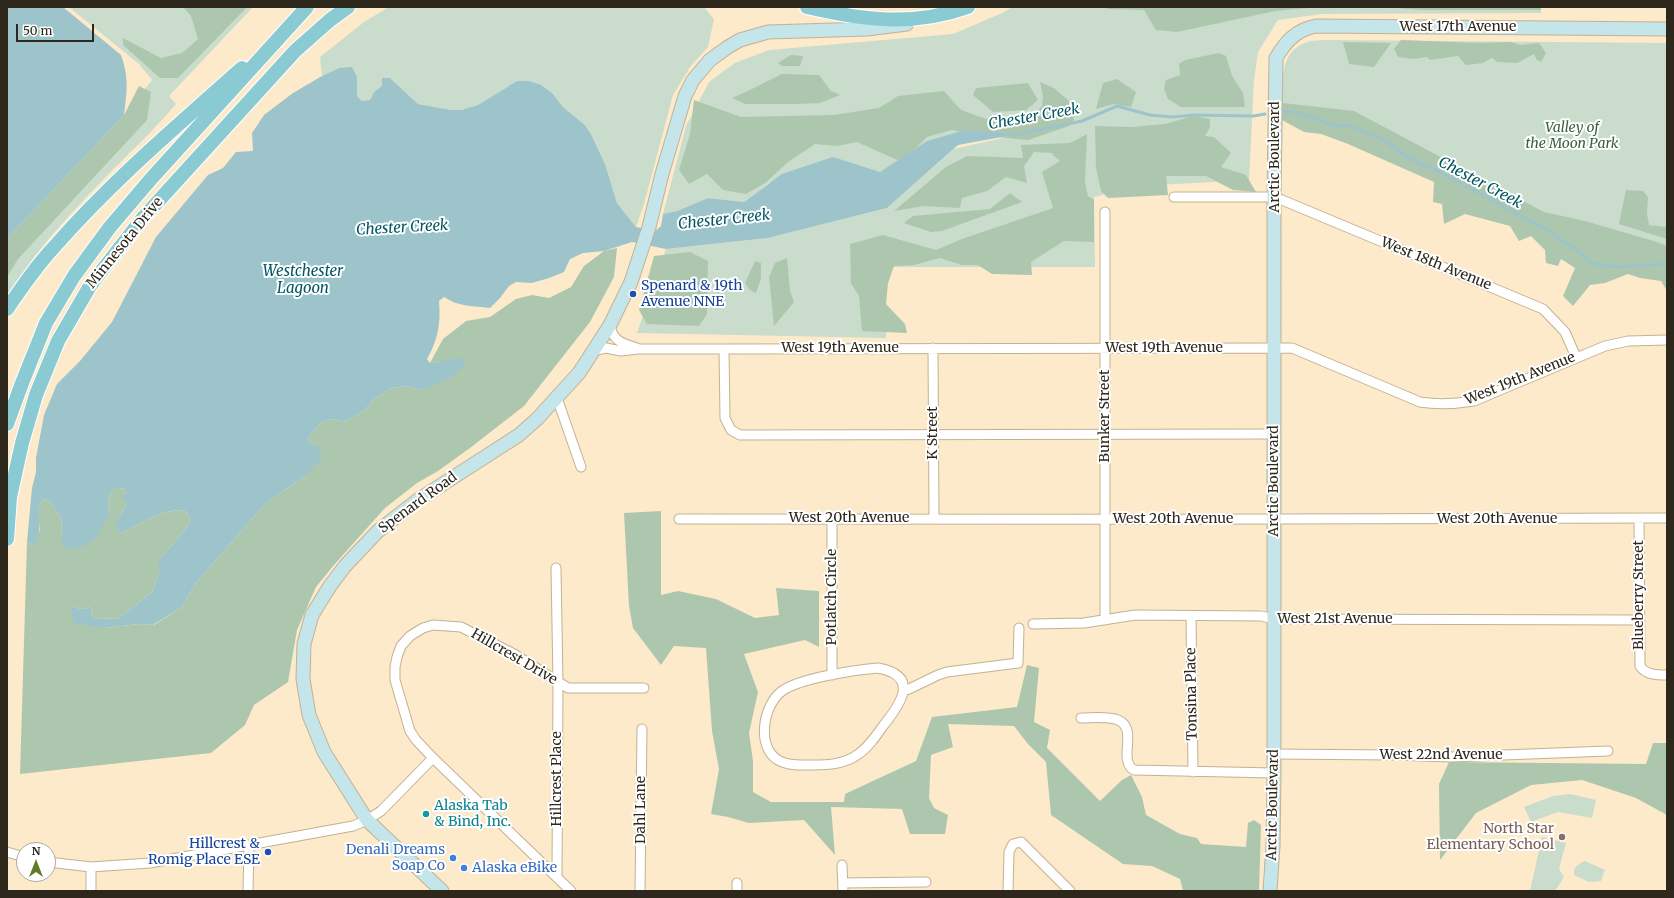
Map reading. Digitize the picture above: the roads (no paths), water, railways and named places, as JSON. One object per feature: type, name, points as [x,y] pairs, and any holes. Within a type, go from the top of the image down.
[{"type":"main road","name":"Minnesota Drive","points":[[7,424],[46,323],[74,276],[110,227],[150,180],[307,7]]},
{"type":"main road","name":"Minnesota Drive","points":[[7,540],[10,497],[22,443],[36,395],[58,341],[90,286],[142,219],[295,51],[330,20],[348,7]]},
{"type":"main road","points":[[807,7],[841,15],[876,20],[903,20],[937,16],[968,7]]},
{"type":"main road","name":"Spenard Road","points":[[442,891],[367,820],[324,752],[309,715],[303,679],[304,644],[312,615],[330,586],[345,566],[378,531],[418,500],[519,435],[537,420],[579,373],[592,351],[610,326],[634,275],[649,227],[662,174],[685,96],[692,80],[718,53],[740,40],[768,32],[866,29],[903,25],[937,16]]},
{"type":"main road","points":[[7,308],[30,275],[55,245],[115,184],[167,135],[292,24]]},
{"type":"main road","name":"West 17th Avenue","points":[[1275,72],[1276,58],[1282,47],[1298,32],[1316,26],[1667,29]]},
{"type":"main road","name":"Arctic Boulevard","points":[[1270,891],[1273,846],[1274,773],[1275,72]]},
{"type":"street","points":[[1174,197],[1274,197]]},
{"type":"street","name":"West 18th Avenue","points":[[1274,197],[1543,309],[1565,332],[1576,357]]},
{"type":"street","name":"Bunker Street","points":[[1105,212],[1106,620]]},
{"type":"street","name":"West 19th Avenue","points":[[610,326],[611,332],[616,339],[638,349]]},
{"type":"street","name":"West 19th Avenue","points":[[592,351],[606,348],[621,351],[638,349],[1292,348],[1420,402],[1438,405],[1458,404],[1474,400],[1576,357],[1617,342],[1667,340]]},
{"type":"street","name":"K Street","points":[[933,348],[934,518]]},
{"type":"street","points":[[724,349],[725,418],[731,430],[740,435],[933,434],[1105,436],[1274,434]]},
{"type":"street","points":[[557,398],[580,467]]},
{"type":"street","name":"West 20th Avenue","points":[[679,519],[1105,518],[1274,520],[1667,518]]},
{"type":"street","name":"Blueberry Street","points":[[1639,518],[1640,666],[1643,671],[1651,674],[1667,675]]},
{"type":"street","name":"Potlatch Circle","points":[[832,519],[832,675]]},
{"type":"street","name":"Hillcrest Place","points":[[556,568],[558,682],[557,877]]},
{"type":"street","name":"West 21st Avenue","points":[[1032,624],[1071,624],[1135,616],[1261,616],[1274,619],[1639,620]]},
{"type":"street","name":"Tonsina Place","points":[[1191,616],[1193,772]]},
{"type":"street","name":"Hillcrest Drive","points":[[572,891],[416,740],[410,731],[395,680],[397,657],[401,646],[410,636],[423,628],[433,625],[461,627],[514,654],[568,688],[644,688]]},
{"type":"street","points":[[904,690],[947,672],[1018,663],[1018,628]]},
{"type":"street","points":[[871,668],[884,669],[896,675],[900,679],[904,690],[903,697],[900,704],[868,746],[852,758],[827,765],[790,764],[778,761],[771,754],[766,743],[765,726],[768,707],[780,692],[790,686],[832,675],[871,668]]},
{"type":"street","points":[[1081,718],[1111,718],[1119,720],[1124,724],[1128,734],[1128,758],[1131,768],[1139,772],[1274,773]]},
{"type":"street","name":"Dahl Lane","points":[[640,891],[642,729]]},
{"type":"street","name":"West 22nd Avenue","points":[[1274,754],[1451,757],[1608,751]]},
{"type":"street","points":[[56,863],[91,867],[150,863],[353,826],[382,811],[433,758]]},
{"type":"street","points":[[1008,891],[1009,852],[1013,844],[1021,842],[1070,891]]},
{"type":"street","points":[[248,891],[249,845]]},
{"type":"street","points":[[842,865],[843,887],[926,882]]},
{"type":"street","points":[[91,867],[91,891]]},
{"type":"water","points":[[7,7],[63,7],[121,55],[124,63],[127,85],[124,115],[7,239]]},
{"type":"water","name":"Westchester Lagoon","points":[[352,67],[357,77],[357,96],[362,101],[370,100],[374,92],[382,86],[382,78],[390,78],[418,104],[452,110],[461,110],[478,105],[517,81],[529,81],[541,85],[553,94],[563,107],[585,125],[591,134],[605,164],[617,203],[636,227],[655,231],[661,226],[663,214],[677,211],[708,198],[744,202],[782,174],[833,157],[880,172],[927,141],[965,130],[1018,134],[958,145],[887,208],[768,238],[666,249],[632,242],[604,251],[583,253],[570,259],[564,272],[532,283],[516,282],[509,286],[490,308],[455,303],[444,297],[439,301],[440,317],[438,331],[434,345],[427,359],[430,363],[459,358],[464,360],[464,366],[449,379],[421,390],[406,386],[391,388],[374,399],[364,411],[343,422],[331,419],[322,422],[308,439],[309,442],[318,446],[322,454],[319,461],[305,476],[265,504],[196,583],[182,607],[153,625],[138,624],[105,628],[75,623],[72,617],[72,607],[82,609],[91,607],[92,618],[118,619],[152,592],[159,573],[159,560],[188,526],[191,520],[185,510],[177,510],[152,517],[122,533],[115,528],[127,503],[123,496],[127,492],[124,488],[112,490],[108,498],[109,514],[95,539],[83,546],[69,549],[63,546],[61,536],[62,519],[51,503],[44,499],[39,505],[38,540],[33,545],[27,542],[32,488],[36,472],[36,458],[44,415],[57,384],[80,361],[112,322],[156,237],[208,175],[223,168],[236,152],[253,151],[252,133],[264,115],[293,93],[339,68]]},
{"type":"waterway","name":"Chester Creek","points":[[1015,135],[1082,121],[1117,106],[1150,115],[1172,117],[1195,115],[1254,116],[1265,114]]},
{"type":"waterway","name":"Chester Creek","points":[[1283,111],[1295,112],[1335,126],[1349,125],[1385,141],[1410,159],[1434,169],[1546,229],[1592,263],[1616,267],[1662,264],[1667,266]]},
{"type":"place","name":"Spenard & 19th Avenue NNE","points":[[633,294]]},
{"type":"place","name":"Alaska Tab & Bind, Inc.","points":[[426,814]]},
{"type":"place","name":"North Star Elementary School","points":[[1562,837]]},
{"type":"place","name":"Hillcrest & Romig Place ESE","points":[[268,852]]},
{"type":"place","name":"Denali Dreams Soap Co","points":[[453,858]]},
{"type":"place","name":"Alaska eBike","points":[[464,868]]},
{"type":"park label","name":"Valley of the Moon Park","points":[[1572,136]]}]
